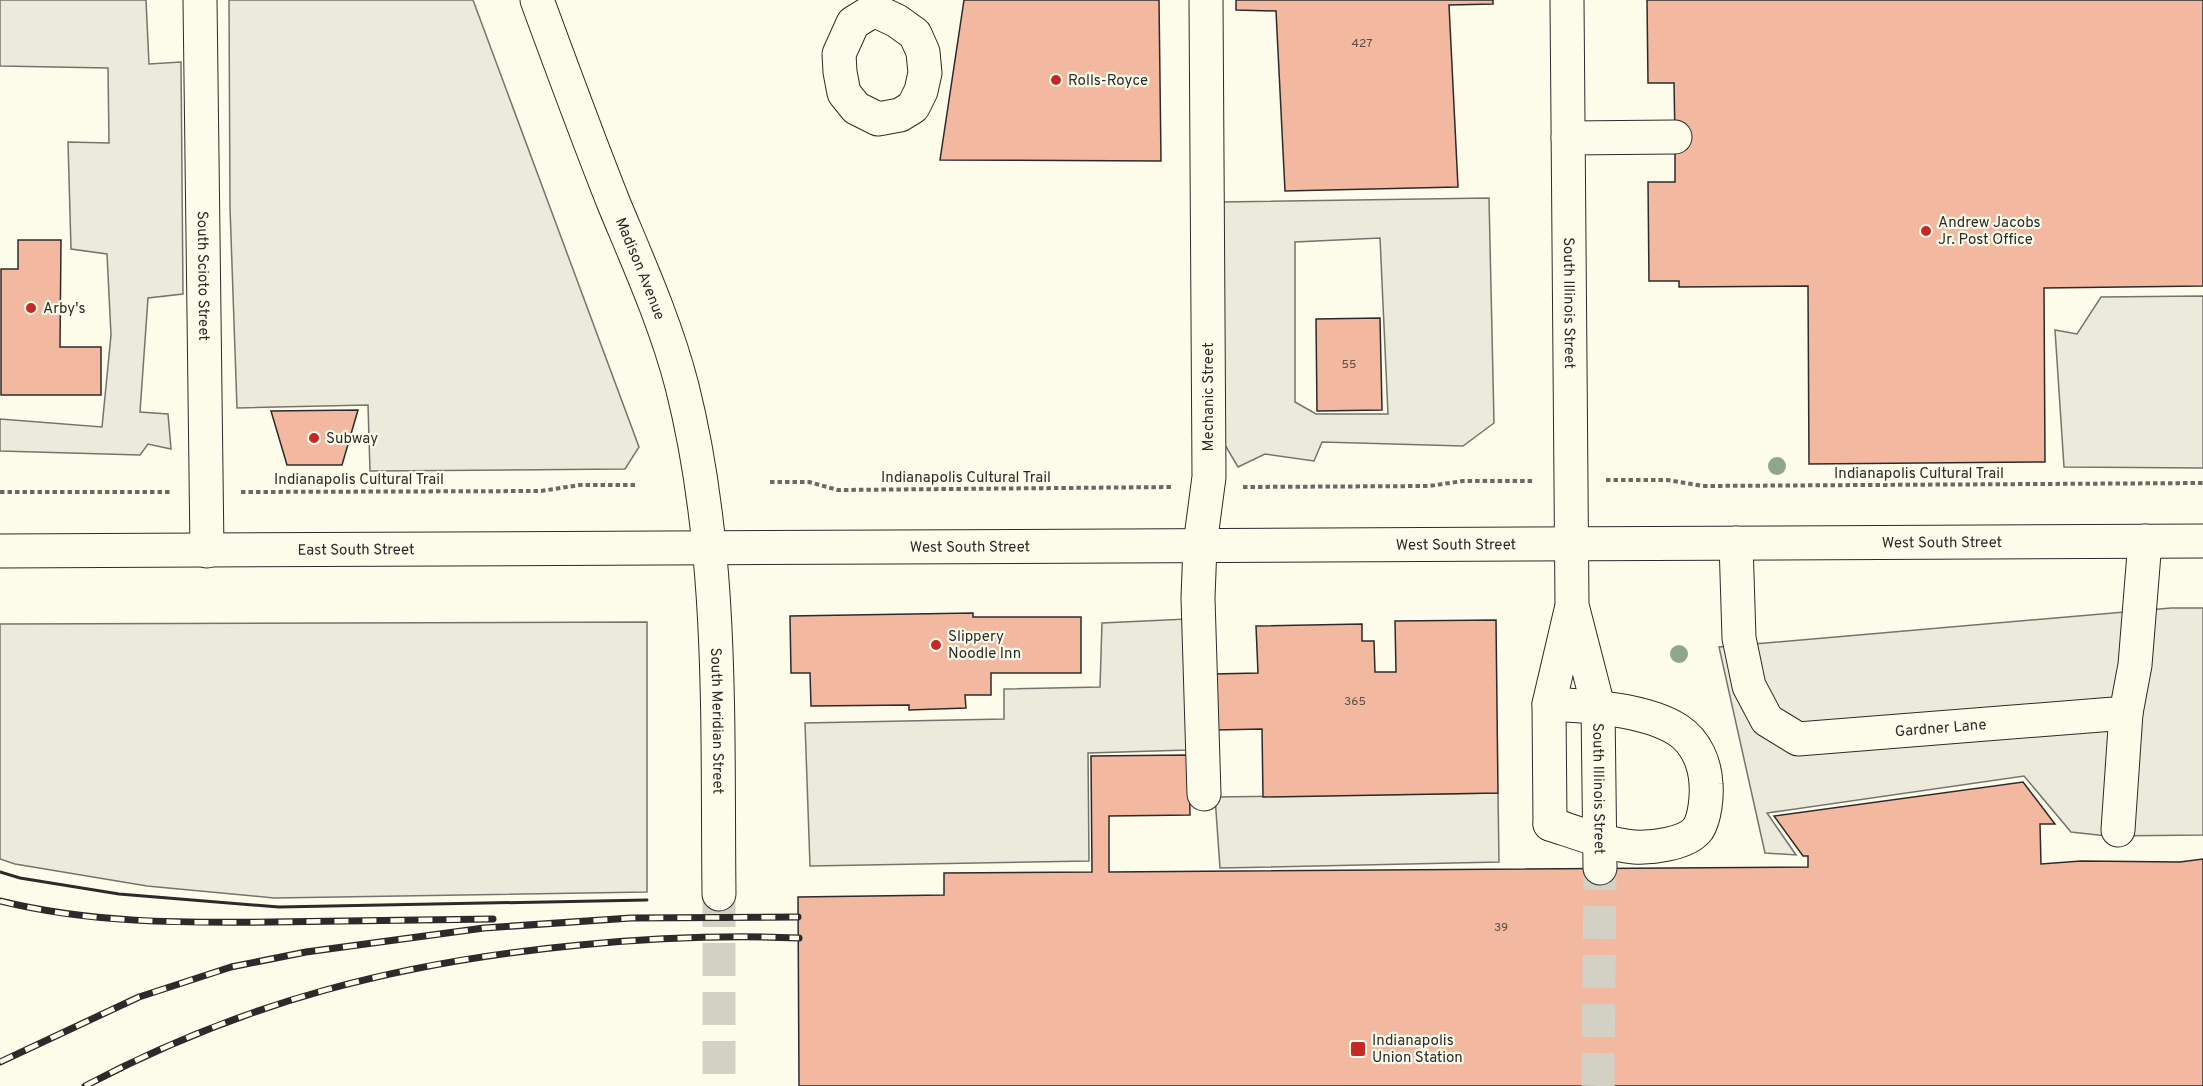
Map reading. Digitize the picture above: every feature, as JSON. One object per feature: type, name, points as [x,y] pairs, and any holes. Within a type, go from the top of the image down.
[{"type":"main road","name":"South Scioto Street","points":[[200,0],[207,551]]},
{"type":"main road","name":"Madison Avenue","points":[[537,0],[672,349],[696,451],[710,548]]},
{"type":"main road","name":"Mechanic Street","points":[[1204,794],[1198,598],[1200,545],[1209,477],[1206,0]]},
{"type":"main road","name":"South Illinois Street","points":[[1567,0],[1572,605],[1598,706],[1599,854]]},
{"type":"main road","points":[[1568,138],[1675,137]]},
{"type":"main road","points":[[2118,830],[2126,712],[2134,665],[2145,541]]},
{"type":"main road","name":"West South Street","points":[[710,548],[2203,541]]},
{"type":"main road","name":"Gardner Lane","points":[[1736,543],[1739,638],[1749,686],[1767,720],[1798,739],[2126,712]]},
{"type":"main road","name":"East South Street","points":[[0,551],[710,548]]},
{"type":"main road","name":"South Meridian Street","points":[[710,548],[716,629],[719,894]]},
{"type":"main road","name":"South Illinois Street","points":[[1572,605],[1548,704],[1550,824],[1599,854]]},
{"type":"main road","points":[[1548,704],[1598,706],[1651,719],[1678,730],[1696,748],[1705,770],[1708,798],[1698,829],[1682,841],[1599,854]]},
{"type":"path","name":"Indianapolis Cultural Trail","points":[[1636,479],[1667,480],[1703,486],[2203,483]]},
{"type":"path","points":[[1262,487],[1429,486],[1463,481],[1514,481]]},
{"type":"path","name":"Indianapolis Cultural Trail","points":[[770,483],[809,482],[838,490],[1164,487]]},
{"type":"path","name":"Indianapolis Cultural Trail","points":[[248,492],[541,491],[580,485],[637,485]]},
{"type":"path","points":[[0,492],[173,492]]},
{"type":"shaded area","points":[[0,0],[146,0],[149,64],[181,62],[183,294],[148,298],[140,412],[168,414],[171,449],[148,444],[140,455],[0,451],[0,419],[102,427],[111,335],[107,254],[71,249],[68,142],[109,143],[108,68],[0,66]]},
{"type":"shaded area","points":[[229,0],[473,0],[639,447],[625,469],[370,471],[368,405],[237,408],[230,208]]},
{"type":"shaded area","points":[[1489,198],[1494,423],[1463,446],[1322,442],[1314,461],[1265,454],[1238,467],[1225,445],[1222,202]],"holes":[[[1380,238],[1388,414],[1316,414],[1295,402],[1295,242]]]},
{"type":"shaded area","points":[[2203,296],[2203,468],[2064,467],[2055,330],[2077,334],[2101,297]]},
{"type":"shaded area","points":[[2171,608],[2203,608],[2203,835],[2107,836],[2071,832],[2024,776],[1767,813],[1796,855],[1765,853],[1719,647]]},
{"type":"shaded area","points":[[1187,619],[1188,750],[1088,753],[1089,861],[810,866],[805,723],[1004,719],[1004,689],[1100,687],[1102,623]]},
{"type":"shaded area","points":[[647,622],[647,892],[274,898],[147,886],[15,864],[0,859],[0,624]]},
{"type":"shaded area","points":[[1498,793],[1499,862],[1220,868],[1215,797]]},
{"type":"building","name":"Rolls-Royce","points":[[964,0],[1159,0],[1161,161],[940,160]]},
{"type":"building","points":[[1236,0],[1493,0],[1493,4],[1449,5],[1458,187],[1285,191],[1276,11],[1236,10]]},
{"type":"building","name":"Andrew Jacobs Jr. Post Office","points":[[1647,0],[2203,0],[2203,286],[2044,288],[2045,462],[1809,464],[1808,286],[1679,287],[1679,281],[1649,281],[1648,182],[1675,182],[1675,137],[1674,83],[1648,83]]},
{"type":"building","name":"Arby's","points":[[18,240],[61,240],[60,347],[101,347],[101,395],[1,395],[1,269],[18,269]]},
{"type":"building","points":[[1380,318],[1382,410],[1317,411],[1316,319]]},
{"type":"building","name":"Subway","points":[[358,410],[342,465],[287,465],[271,411]]},
{"type":"building","name":"Slippery Noodle Inn","points":[[973,613],[973,617],[1081,617],[1081,673],[991,673],[991,695],[965,695],[966,708],[909,710],[909,705],[811,706],[810,673],[791,673],[790,616]]},
{"type":"building","points":[[1496,620],[1498,793],[1263,797],[1262,729],[1215,730],[1213,674],[1258,673],[1256,626],[1362,624],[1362,641],[1374,641],[1375,672],[1396,672],[1395,621]]},
{"type":"building","name":"Indianapolis Union Station","points":[[1189,755],[1190,815],[1109,816],[1109,872],[1808,867],[1808,856],[1803,856],[1774,816],[2023,782],[2055,824],[2040,824],[2041,864],[2081,861],[2180,862],[2203,859],[2203,1086],[799,1086],[798,897],[944,895],[944,873],[1092,872],[1091,756]]},
{"type":"tunnel","points":[[1598,1086],[1600,868]]},
{"type":"tunnel","points":[[719,894],[719,1086]]},
{"type":"railway","points":[[0,901],[67,914],[169,922],[493,919]]},
{"type":"railway","points":[[0,1062],[139,997],[231,967],[306,952],[484,928],[631,918],[798,917]]},
{"type":"railway","points":[[85,1086],[145,1056],[205,1030],[265,1009],[325,990],[449,962],[514,952],[635,941],[744,937],[799,938]]},
{"type":"wall","points":[[0,872],[20,878],[119,894],[279,907],[647,900]]},
{"type":"place","name":"Rolls-Royce","points":[[1056,80]]},
{"type":"place","name":"Andrew Jacobs Jr. Post Office","points":[[1926,231]]},
{"type":"place","name":"Arby's","points":[[31,308]]},
{"type":"place","name":"Subway","points":[[314,438]]},
{"type":"place","name":"Slippery Noodle Inn","points":[[936,645]]},
{"type":"place","name":"Indianapolis Union Station","points":[[1358,1049]]}]
